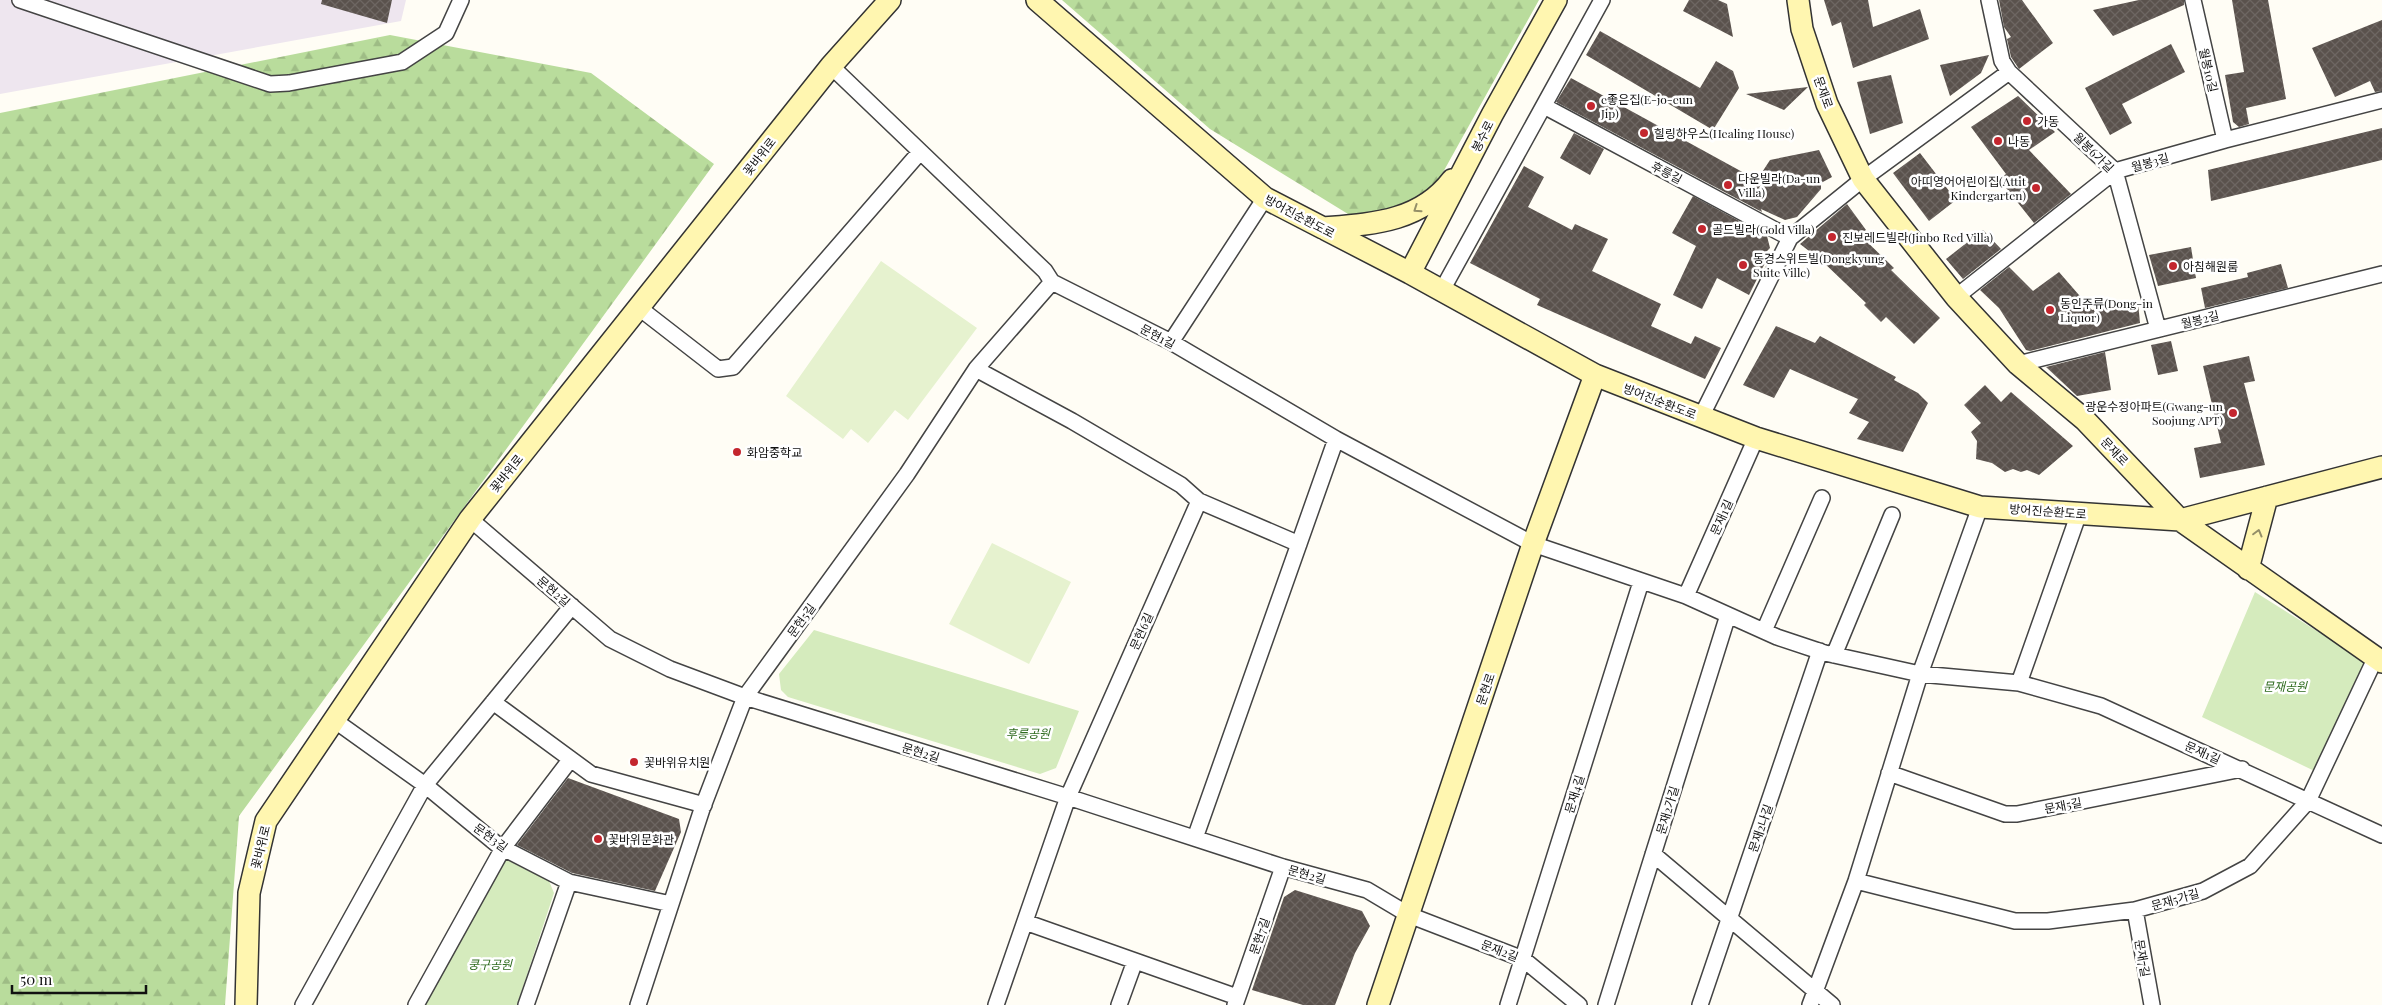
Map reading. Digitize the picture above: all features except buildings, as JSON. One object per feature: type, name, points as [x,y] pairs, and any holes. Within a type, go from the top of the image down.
[{"type":"street","points":[[20,0],[270,84],[289,83],[402,62],[446,33],[460,0]]},
{"type":"street","name":"꽃바위로","points":[[247,1004],[249,893],[266,821],[470,519],[831,66],[890,0]]},
{"type":"street","name":"방어진순환도로","points":[[1038,0],[1265,198],[1410,274],[1595,375],[1756,438],[1980,506],[2180,520],[2382,467]]},
{"type":"street","name":"봉수로","points":[[1410,274],[1474,150],[1556,0]]},
{"type":"street","points":[[1441,292],[1602,0]]},
{"type":"street","name":"문재로","points":[[1798,0],[1802,30],[1827,104],[1863,179],[1956,297],[2018,364],[2085,420],[2180,520],[2379,660]]},
{"type":"street","name":"월봉6가길","points":[[1989,0],[2002,61],[2009,72],[2115,172],[2158,329]]},
{"type":"street","name":"월봉10길","points":[[2193,0],[2225,140]]},
{"type":"street","name":"문현1길","points":[[831,66],[1046,271],[1052,282],[1171,342],[1336,439],[1533,544]]},
{"type":"street","points":[[1701,417],[1790,238],[1863,179],[2009,72]]},
{"type":"street","name":"월봉3길","points":[[1956,297],[2115,172],[2225,140],[2382,100]]},
{"type":"street","name":"후릉길","points":[[1544,106],[1790,238]]},
{"type":"street","points":[[1323,228],[1359,225],[1408,215],[1442,193],[1474,150]]},
{"type":"street","points":[[638,308],[718,369],[733,367],[920,152]]},
{"type":"street","points":[[1171,342],[1265,198]]},
{"type":"street","name":"월봉2길","points":[[2018,364],[2382,274]]},
{"type":"street","name":"문현5길","points":[[638,1005],[704,805],[745,698],[907,474],[976,369],[1052,282]]},
{"type":"street","points":[[976,369],[1072,421],[1181,485],[1198,501],[1299,544]]},
{"type":"street","name":"문현로","points":[[1378,1005],[1533,544],[1595,375]]},
{"type":"street","name":"문재1길","points":[[1686,596],[1756,438]]},
{"type":"street","points":[[1195,838],[1336,439]]},
{"type":"street","points":[[2248,569],[2267,497]]},
{"type":"street","points":[[1764,631],[1822,498]]},
{"type":"street","name":"문현6길","points":[[996,1005],[1068,797],[1198,501]]},
{"type":"street","points":[[1813,998],[1856,881],[1920,674],[1980,506]]},
{"type":"street","points":[[2019,683],[2079,513]]},
{"type":"street","points":[[1827,654],[1892,515]]},
{"type":"street","name":"문현2길","points":[[470,519],[610,640],[670,669],[745,698],[1068,797],[1283,867],[1367,890],[1409,915]]},
{"type":"street","name":"문재1길","points":[[1533,544],[1640,582],[1686,596],[1764,631],[1827,654],[1920,674],[2019,683],[2101,706],[2242,769],[2382,835]]},
{"type":"street","name":"문재4길","points":[[1508,1005],[1640,582]]},
{"type":"street","points":[[303,1005],[425,785],[572,606]]},
{"type":"street","name":"문재2가길","points":[[1606,1005],[1728,615]]},
{"type":"street","name":"문재2나길","points":[[1700,1005],[1827,654]]},
{"type":"street","name":"문재5가길","points":[[1856,881],[2015,921],[2048,921],[2135,910],[2203,890],[2250,866],[2308,801],[2379,660]]},
{"type":"street","points":[[493,702],[590,774],[704,805]]},
{"type":"street","name":"문현3길","points":[[334,720],[425,785],[503,848],[569,882],[671,904]]},
{"type":"street","points":[[416,1005],[503,848],[570,760]]},
{"type":"street","name":"문재5길","points":[[1889,773],[2005,814],[2017,814],[2242,769]]},
{"type":"street","points":[[1653,854],[1730,918],[1813,998],[1832,1005]]},
{"type":"street","name":"문현7길","points":[[1236,1001],[1283,867]]},
{"type":"street","points":[[526,1005],[569,882]]},
{"type":"street","name":"문재7길","points":[[2135,910],[2152,1005]]},
{"type":"street","name":"문재2길","points":[[1409,915],[1523,959],[1579,1005]]},
{"type":"street","points":[[1025,922],[1135,961],[1236,1001]]},
{"type":"street","points":[[1119,1005],[1135,961]]},
{"type":"shaded area","points":[[0,0],[406,0],[401,21],[0,94]]},
{"type":"green space","points":[[1062,0],[1539,0],[1432,192],[1395,215],[1348,214],[1210,129]]},
{"type":"green space","points":[[390,35],[591,73],[714,164],[239,816],[225,1005],[0,1005],[0,113]]},
{"type":"green space","points":[[881,261],[977,328],[908,420],[895,410],[868,443],[851,429],[843,439],[786,396]]},
{"type":"green space","points":[[992,543],[1071,582],[1029,664],[949,624]]},
{"type":"green space","name":"문재공원","points":[[2255,592],[2374,667],[2327,777],[2202,717]]},
{"type":"green space","name":"후릉공원","points":[[814,630],[1079,711],[1056,768],[1040,774],[788,697],[781,690],[779,674]]},
{"type":"green space","name":"쿵구공원","points":[[507,860],[549,881],[554,893],[517,1005],[424,1005],[495,866]]},
{"type":"place","name":"e좋은집(E-jo-eun Jip)","points":[[1591,106]]},
{"type":"place","name":"가동","points":[[2027,121]]},
{"type":"place","name":"힐링하우스(Healing House)","points":[[1644,133]]},
{"type":"place","name":"나동","points":[[1998,141]]},
{"type":"place","name":"다운빌라(Da-un Villa)","points":[[1728,185]]},
{"type":"place","name":"아띠영어어린이집(Attit Kindergarten)","points":[[2036,188]]},
{"type":"place","name":"골드빌라(Gold Villa)","points":[[1702,229]]},
{"type":"place","name":"진보레드빌라(Jinbo Red Villa)","points":[[1832,237]]},
{"type":"place","name":"동경스위트빌(Dongkyung Suite Ville)","points":[[1743,265]]},
{"type":"place","name":"아침해원룸","points":[[2173,266]]},
{"type":"place","name":"동인주류(Dong-in Liquor)","points":[[2050,310]]},
{"type":"place","name":"광운수정아파트(Gwang-un Soojung APT)","points":[[2233,413]]},
{"type":"place","name":"화암중학교","points":[[737,452]]},
{"type":"place","name":"꽃바위유치원","points":[[634,762]]},
{"type":"place","name":"꽃바위문화관","points":[[598,839]]}]
